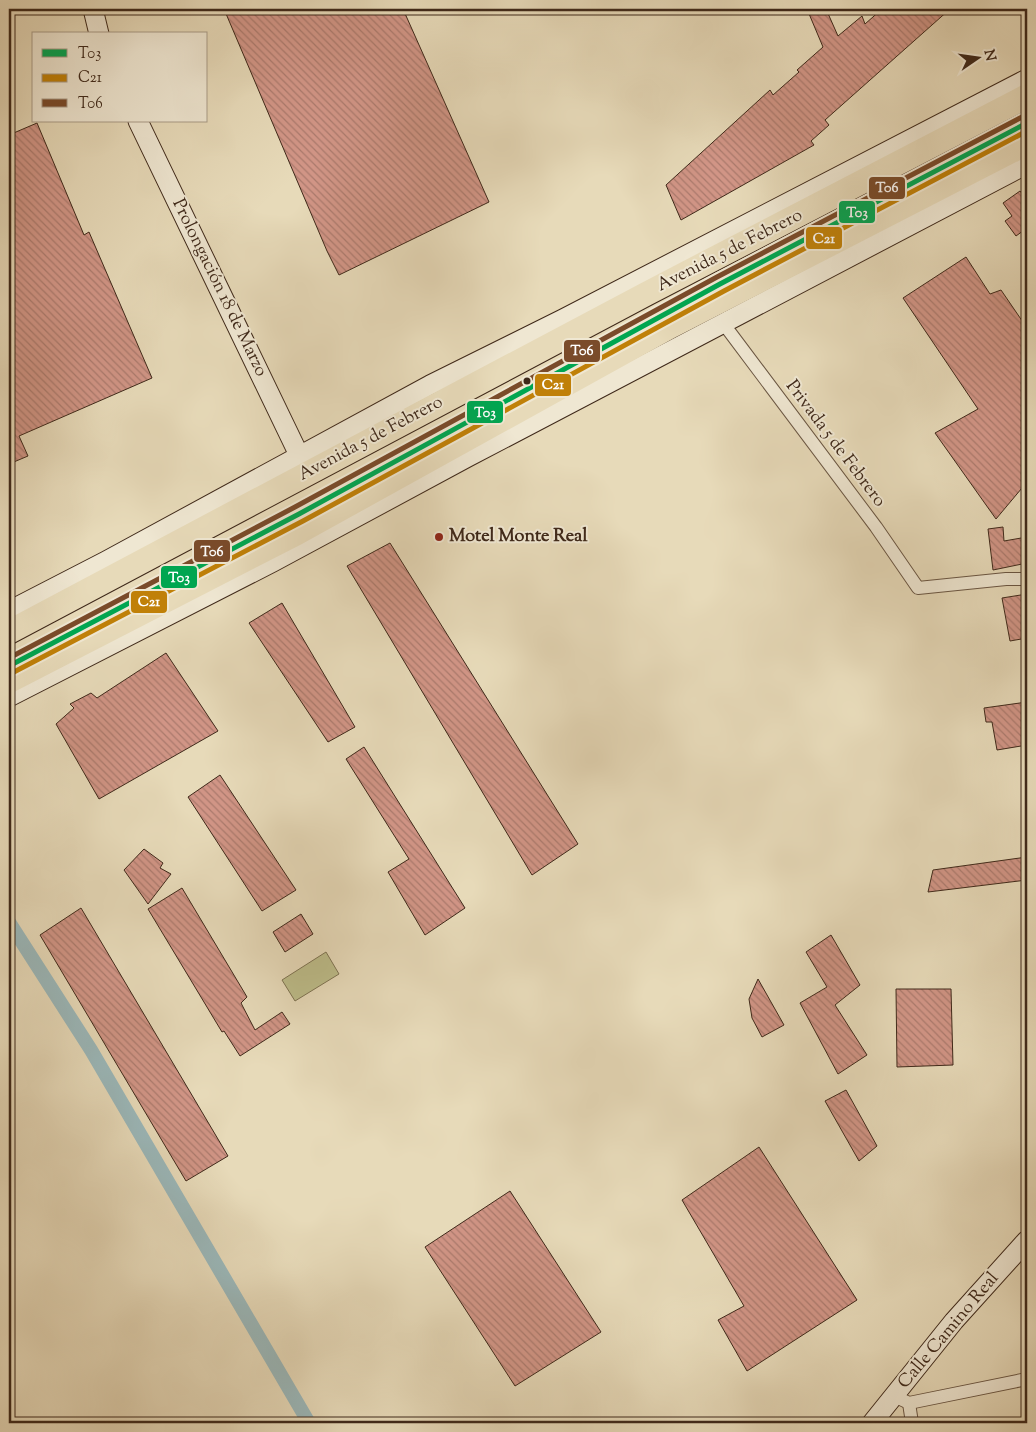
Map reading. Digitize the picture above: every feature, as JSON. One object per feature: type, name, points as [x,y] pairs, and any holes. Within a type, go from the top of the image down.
[{"type":"highway","points":[[924,132],[1026,91]]},
{"type":"highway","name":"Avenida 5 de Febrero","points":[[9,632],[1026,91]]},
{"type":"highway","points":[[9,681],[297,532],[670,326],[1025,150]]},
{"type":"main road","points":[[93,9],[99,32]]},
{"type":"main road","name":"Prolongación 18 de Marzo","points":[[138,122],[299,455]]},
{"type":"main road","name":"Avenida 5 de Febrero","points":[[9,611],[106,561],[430,385],[563,319],[924,132]]},
{"type":"main road","points":[[9,697],[273,562],[399,493],[723,323],[1025,150]]},
{"type":"main road","name":"Calle Camino Real","points":[[872,1423],[901,1399],[954,1321],[1027,1240]]},
{"type":"street","name":"Privada 5 de Febrero","points":[[723,323],[876,527],[918,588],[1006,579],[1027,579]]},
{"type":"street","points":[[912,1423],[901,1399],[1027,1379]]},
{"type":"green space","points":[[326,952],[339,974],[295,1001],[282,980]]},
{"type":"building","points":[[224,9],[403,9],[489,202],[339,275]]},
{"type":"building","points":[[807,9],[826,9],[838,36],[862,16],[865,24],[882,9],[950,9],[825,120],[829,125],[811,141],[814,145],[681,220],[666,185],[770,90],[773,95],[823,47]]},
{"type":"building","points":[[37,123],[84,235],[89,232],[152,378],[19,436],[28,456],[9,464],[9,135]]},
{"type":"building","points":[[1020,191],[1027,200],[1027,228],[1016,236],[1005,221],[1012,216],[1003,203]]},
{"type":"building","points":[[966,257],[990,294],[1001,290],[1027,328],[1027,482],[996,519],[935,433],[978,409],[903,298]]},
{"type":"building","points":[[1003,527],[1004,541],[1027,537],[1027,563],[993,570],[988,529]]},
{"type":"building","points":[[390,543],[578,844],[532,875],[347,566]]},
{"type":"building","points":[[1027,594],[1027,638],[1010,641],[1002,598]]},
{"type":"building","points":[[282,603],[355,727],[328,742],[249,623]]},
{"type":"building","points":[[166,653],[218,731],[99,799],[56,724],[74,708],[70,704],[91,693],[97,698]]},
{"type":"building","points":[[1027,702],[1027,745],[997,750],[992,722],[986,722],[984,708]]},
{"type":"building","points":[[364,747],[465,908],[425,935],[388,872],[409,859],[346,759]]},
{"type":"building","points":[[220,775],[296,890],[262,911],[188,797]]},
{"type":"building","points":[[144,849],[163,863],[160,868],[171,874],[148,904],[124,870]]},
{"type":"building","points":[[1027,857],[1027,880],[928,892],[933,870]]},
{"type":"building","points":[[182,888],[247,997],[241,1003],[255,1030],[282,1012],[290,1024],[240,1056],[224,1031],[222,1032],[148,909]]},
{"type":"building","points":[[81,908],[228,1156],[186,1181],[40,935]]},
{"type":"building","points":[[301,914],[313,934],[285,952],[273,932]]},
{"type":"building","points":[[831,935],[860,985],[835,1005],[867,1055],[838,1074],[800,1003],[827,987],[806,952]]},
{"type":"building","points":[[758,979],[784,1025],[762,1037],[752,1018],[749,999]]},
{"type":"building","points":[[896,989],[951,989],[953,1065],[897,1067]]},
{"type":"building","points":[[846,1090],[877,1146],[859,1161],[825,1101]]},
{"type":"building","points":[[759,1147],[857,1300],[747,1371],[718,1320],[744,1306],[682,1200]]},
{"type":"building","points":[[510,1191],[601,1332],[515,1386],[425,1247]]},
{"type":"waterway","points":[[9,922],[91,1050],[309,1423]]},
{"type":"transit line","name":"T06","points":[[9,658],[295,507],[717,277],[1024,116]]},
{"type":"transit line","name":"T03","points":[[9,666],[299,514],[720,284],[1027,123]]},
{"type":"transit line","name":"C21","points":[[12,673],[303,521],[724,291],[1027,131]]},
{"type":"place","name":"Motel Monte Real","points":[[439,537]]}]
